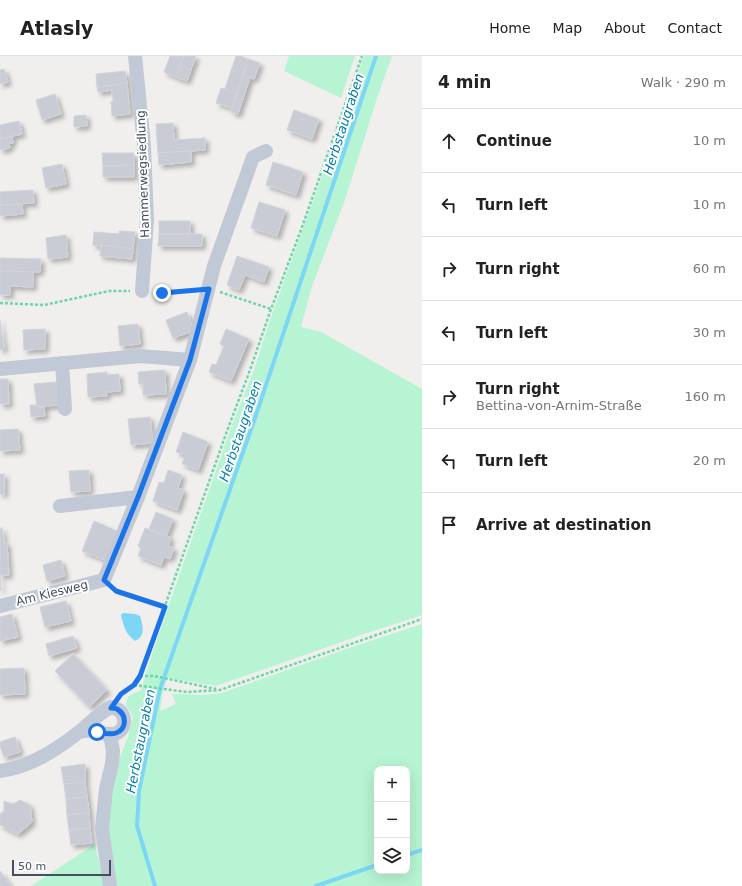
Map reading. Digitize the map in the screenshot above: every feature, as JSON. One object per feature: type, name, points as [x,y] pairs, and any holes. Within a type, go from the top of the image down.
[{"type":"street","name":"Hammerwegsiedlung","points":[[135,56],[144,146],[147,220],[142,291]]},
{"type":"street","points":[[104,580],[138,497],[190,360],[214,266],[253,157],[266,152]]},
{"type":"street","points":[[0,369],[140,356],[190,360]]},
{"type":"street","points":[[62,363],[65,409]]},
{"type":"street","points":[[60,506],[138,497]]},
{"type":"street","name":"Am Kiesweg","points":[[0,606],[104,580]]},
{"type":"street","points":[[0,771],[25,764],[46,755],[79,732],[104,710],[111,708],[118,710],[123,714],[125,720],[122,729],[115,733],[110,734],[89,730],[79,732]]},
{"type":"street","points":[[110,734],[113,751],[112,764],[106,789],[102,828],[110,886]]},
{"type":"path","points":[[111,708],[121,694],[134,685],[140,676],[271,309],[301,230],[362,56]]},
{"type":"path","points":[[0,303],[44,306],[109,291],[142,291],[162,293],[209,289],[271,309]]},
{"type":"path","points":[[104,580],[116,591],[165,607]]},
{"type":"path","points":[[134,685],[187,692],[220,690],[422,619]]},
{"type":"path","points":[[140,676],[154,676],[220,690]]},
{"type":"green space","points":[[289,56],[355,56],[341,98],[284,71]]},
{"type":"green space","points":[[364,56],[392,56],[377,98],[345,200],[312,286],[301,327],[321,332],[422,389],[422,615],[216,686],[168,678],[163,690],[160,711],[176,704],[172,694],[205,695],[222,693],[422,624],[422,886],[116,886],[107,827],[112,788],[120,757],[128,737],[133,718],[131,712],[126,706],[127,699],[132,694],[141,691],[151,657],[232,425],[254,370],[271,317]]},
{"type":"green space","points":[[95,844],[104,886],[31,886]]},
{"type":"water","points":[[123,613],[140,616],[143,630],[141,636],[135,641],[125,630],[121,615]]},
{"type":"building","points":[[170,56],[184,56],[176,77],[164,72]]},
{"type":"building","points":[[184,56],[196,56],[187,81],[176,77]]},
{"type":"building","points":[[236,56],[248,59],[232,108],[216,103],[221,88],[225,89]]},
{"type":"building","points":[[248,59],[260,63],[254,79],[250,78],[238,114],[231,112]]},
{"type":"building","points":[[4,69],[8,82],[0,84],[0,70]]},
{"type":"building","points":[[125,71],[127,83],[97,87],[96,74]]},
{"type":"building","points":[[127,83],[130,114],[112,116],[112,90],[98,92],[97,87]]},
{"type":"building","points":[[55,94],[61,114],[42,120],[36,100]]},
{"type":"building","points":[[294,110],[319,119],[312,139],[287,130]]},
{"type":"building","points":[[86,115],[87,126],[74,127],[74,116]]},
{"type":"building","points":[[19,121],[22,134],[0,139],[0,125]]},
{"type":"building","points":[[173,123],[174,140],[205,138],[205,150],[158,153],[156,124]]},
{"type":"building","points":[[12,137],[13,143],[9,143],[10,148],[0,150],[0,139]]},
{"type":"building","points":[[191,151],[191,162],[159,165],[158,153]]},
{"type":"building","points":[[102,153],[134,153],[134,165],[103,166]]},
{"type":"building","points":[[273,162],[303,172],[296,195],[266,185]]},
{"type":"building","points":[[62,164],[66,184],[46,188],[42,168]]},
{"type":"building","points":[[134,165],[134,177],[103,177],[103,166]]},
{"type":"building","points":[[33,190],[34,203],[0,205],[0,192]]},
{"type":"building","points":[[259,202],[285,210],[277,236],[251,228]]},
{"type":"building","points":[[22,204],[23,214],[0,216],[0,205]]},
{"type":"building","points":[[159,221],[190,221],[190,234],[159,234]]},
{"type":"building","points":[[119,231],[135,232],[133,249],[93,245],[94,232],[119,234]]},
{"type":"building","points":[[159,234],[202,234],[202,246],[158,246]]},
{"type":"building","points":[[66,235],[68,257],[48,259],[46,238]]},
{"type":"building","points":[[101,245],[133,249],[132,259],[100,256]]},
{"type":"building","points":[[237,256],[269,267],[264,282],[245,275],[239,290],[227,285]]},
{"type":"building","points":[[0,258],[41,259],[40,272],[0,271]]},
{"type":"building","points":[[0,271],[33,272],[33,287],[10,286],[10,295],[0,295]]},
{"type":"building","points":[[187,312],[194,331],[173,338],[166,320]]},
{"type":"building","points":[[0,320],[4,349],[0,350]]},
{"type":"building","points":[[138,324],[140,344],[120,346],[118,326]]},
{"type":"building","points":[[45,329],[45,349],[24,350],[23,330]]},
{"type":"building","points":[[226,329],[249,339],[231,381],[209,372],[212,364],[216,365],[224,346],[220,344]]},
{"type":"building","points":[[165,370],[166,394],[143,395],[143,384],[139,384],[138,372]]},
{"type":"building","points":[[107,372],[107,375],[119,374],[120,391],[106,392],[107,396],[88,397],[87,374]]},
{"type":"building","points":[[0,379],[8,379],[9,404],[0,404]]},
{"type":"building","points":[[56,382],[58,405],[37,407],[34,384]]},
{"type":"building","points":[[30,405],[44,407],[45,416],[31,417]]},
{"type":"building","points":[[150,417],[153,443],[131,445],[128,419]]},
{"type":"building","points":[[18,429],[20,450],[0,451],[0,430]]},
{"type":"building","points":[[183,432],[208,442],[198,470],[182,464],[185,455],[176,452]]},
{"type":"building","points":[[89,470],[90,491],[71,492],[69,471]]},
{"type":"building","points":[[168,470],[182,475],[178,488],[184,490],[177,510],[153,501],[159,482],[164,483]]},
{"type":"building","points":[[0,474],[4,474],[4,494],[0,494]]},
{"type":"building","points":[[156,512],[173,519],[166,537],[149,529]]},
{"type":"building","points":[[94,521],[117,531],[105,560],[82,551]]},
{"type":"building","points":[[0,528],[2,528],[4,544],[7,543],[9,575],[0,575]]},
{"type":"building","points":[[145,528],[171,538],[168,546],[174,548],[170,559],[164,557],[161,565],[138,556],[141,548],[138,546]]},
{"type":"building","points":[[61,560],[65,576],[47,581],[43,565]]},
{"type":"building","points":[[66,601],[71,621],[45,627],[40,607]]},
{"type":"building","points":[[12,614],[18,637],[0,641],[0,617]]},
{"type":"building","points":[[73,636],[77,648],[49,656],[46,644]]},
{"type":"building","points":[[73,654],[107,690],[89,707],[55,671]]},
{"type":"building","points":[[24,668],[25,694],[0,695],[0,669]]},
{"type":"building","points":[[15,737],[20,752],[4,757],[0,742]]},
{"type":"building","points":[[85,764],[85,782],[64,784],[61,767]]},
{"type":"building","points":[[85,782],[87,797],[66,799],[64,784]]},
{"type":"building","points":[[87,797],[89,812],[67,815],[66,799]]},
{"type":"building","points":[[20,800],[30,805],[32,822],[18,834],[0,825],[0,814],[4,811],[4,801],[13,804]]},
{"type":"building","points":[[89,812],[90,828],[69,830],[67,815]]},
{"type":"building","points":[[90,828],[92,843],[71,845],[69,830]]},
{"type":"building","points":[[0,871],[11,886],[0,886]]},
{"type":"waterway","name":"Herbstaugraben","points":[[155,886],[137,826],[139,791],[160,689],[255,418],[376,56]]},
{"type":"waterway","points":[[410,854],[422,850]]},
{"type":"waterway","points":[[316,886],[374,866]]},
{"type":"route","points":[[97,732],[110,734],[119,732],[122,729],[125,720],[123,714],[118,710],[111,708],[121,694],[134,685],[140,676],[165,607],[116,591],[104,580],[138,497],[190,360],[209,289],[162,293]]}]
